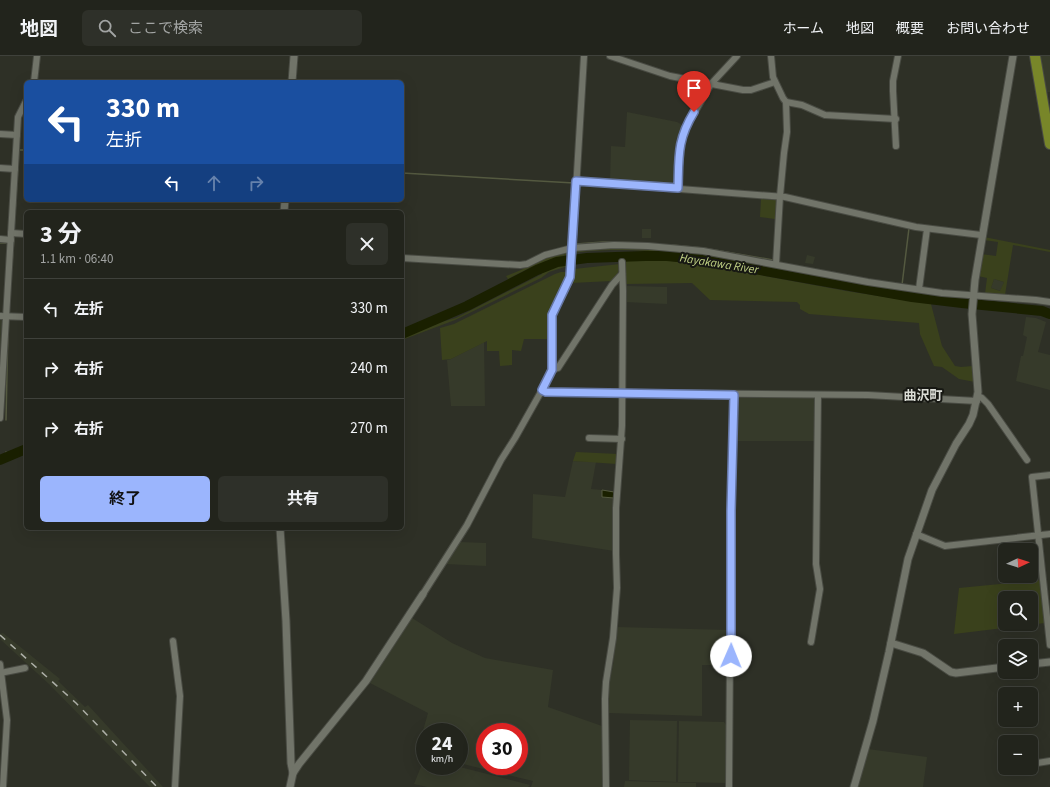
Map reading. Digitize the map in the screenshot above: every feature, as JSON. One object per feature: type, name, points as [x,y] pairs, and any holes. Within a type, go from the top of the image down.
[{"type":"highway","points":[[1035,56],[1050,144]]},
{"type":"street","points":[[34,80],[37,56]]},
{"type":"street","points":[[292,80],[294,56]]},
{"type":"street","points":[[290,787],[294,773],[299,764],[366,681],[467,526],[501,460],[515,438],[552,370],[552,315],[569,282],[571,266],[584,56]]},
{"type":"street","points":[[610,56],[670,76],[747,90],[775,82]]},
{"type":"street","points":[[678,188],[680,144],[687,124],[711,84],[737,56]]},
{"type":"street","points":[[771,56],[772,71],[775,82],[786,102],[787,132],[780,196],[776,264]]},
{"type":"street","points":[[896,146],[896,119],[893,82],[898,56]]},
{"type":"street","points":[[854,787],[891,643],[908,559],[932,490],[956,444],[969,424],[978,398],[972,311],[973,296],[1013,56]]},
{"type":"street","points":[[786,102],[802,105],[825,115],[896,119]]},
{"type":"street","points":[[0,418],[3,316],[11,236],[18,117],[24,105]]},
{"type":"street","points":[[0,134],[17,135]]},
{"type":"street","points":[[0,168],[15,169]]},
{"type":"street","points":[[576,181],[780,196],[927,229],[982,235]]},
{"type":"street","points":[[920,289],[927,229]]},
{"type":"street","points":[[0,239],[24,234]]},
{"type":"street","points":[[404,258],[520,265],[527,264],[546,255],[572,250],[607,245],[648,246],[703,251],[868,282],[942,293],[1050,302]]},
{"type":"street","points":[[606,787],[605,699],[606,682],[613,638],[617,588],[616,508],[622,439],[622,262]]},
{"type":"street","points":[[552,370],[558,368],[612,285],[622,274]]},
{"type":"street","points":[[3,316],[24,318]]},
{"type":"street","points":[[542,390],[546,392],[622,392],[734,395],[871,395],[982,398],[988,404],[1027,460]]},
{"type":"street","points":[[729,787],[731,511],[734,395]]},
{"type":"street","points":[[811,642],[820,590],[816,564],[818,395]]},
{"type":"street","points":[[589,438],[622,439]]},
{"type":"street","points":[[1050,475],[1032,477],[1050,645]]},
{"type":"street","points":[[280,530],[286,621],[290,748],[291,763],[294,773]]},
{"type":"street","points":[[916,534],[945,546],[1050,534]]},
{"type":"street","points":[[173,640],[180,696],[175,787]]},
{"type":"street","points":[[891,643],[923,653],[951,672],[956,673],[998,668]]},
{"type":"street","points":[[1038,663],[1050,662]]},
{"type":"street","points":[[0,664],[7,728],[4,787]]},
{"type":"street","points":[[1,673],[25,668]]},
{"type":"street","points":[[1038,763],[1050,760]]},
{"type":"shaded area","points":[[1041,56],[1050,56],[1050,92],[1045,92]]},
{"type":"shaded area","points":[[627,112],[677,122],[684,126],[676,183],[674,185],[610,181],[611,146],[625,147]]},
{"type":"shaded area","points":[[761,199],[777,200],[775,219],[760,217]]},
{"type":"shaded area","points":[[642,229],[651,229],[651,238],[642,238]]},
{"type":"shaded area","points":[[984,237],[1050,250],[1050,252],[1013,245],[1005,295],[985,294],[987,278],[978,276],[981,254],[996,256],[998,242],[984,240]],"holes":[[[994,279],[1004,282],[1000,291],[991,288]]]},
{"type":"shaded area","points":[[609,246],[704,252],[807,273],[695,255],[650,251],[612,250],[574,253],[551,259],[508,279],[506,276],[521,270],[541,258],[567,251],[569,253],[577,250]]},
{"type":"shaded area","points":[[807,255],[815,257],[813,264],[805,263]]},
{"type":"shaded area","points":[[660,260],[695,263],[846,291],[931,304],[942,346],[955,366],[973,366],[975,382],[959,379],[942,367],[934,366],[920,334],[919,323],[809,314],[800,309],[800,305],[797,302],[710,300],[692,283],[626,284],[623,261]]},
{"type":"shaded area","points":[[568,264],[568,266],[549,272],[541,278],[455,320],[404,339],[404,337],[434,324],[456,318],[542,274],[542,272]]},
{"type":"shaded area","points":[[620,264],[619,271],[612,281],[571,283],[574,269]]},
{"type":"shaded area","points":[[561,272],[568,272],[568,275],[550,315],[550,339],[524,339],[521,351],[512,350],[512,365],[500,366],[499,351],[487,351],[487,341],[451,359],[442,360],[440,328],[454,324]]},
{"type":"shaded area","points":[[994,279],[1004,282],[1001,291],[991,288]]},
{"type":"shaded area","points":[[627,286],[667,287],[667,304],[625,302],[625,288]]},
{"type":"shaded area","points":[[1026,317],[1036,318],[1046,322],[1038,352],[1050,355],[1050,390],[1016,381],[1021,356],[1023,356],[1027,337],[1023,335]]},
{"type":"shaded area","points":[[0,318],[4,318],[0,368]]},
{"type":"shaded area","points":[[484,342],[485,406],[451,406],[447,360]]},
{"type":"shaded area","points":[[736,398],[816,398],[815,441],[735,441]]},
{"type":"shaded area","points":[[576,452],[618,454],[617,464],[573,461]]},
{"type":"shaded area","points":[[573,461],[596,462],[591,489],[602,490],[602,497],[614,498],[614,551],[532,538],[533,494],[565,497]]},
{"type":"shaded area","points":[[602,490],[614,492],[614,498],[602,497]]},
{"type":"shaded area","points":[[460,542],[486,543],[486,566],[446,564]]},
{"type":"shaded area","points":[[1038,580],[1040,580],[1045,623],[1038,624],[1038,591],[998,591],[998,629],[954,634],[959,588],[1010,583],[1038,583]]},
{"type":"shaded area","points":[[412,618],[452,643],[485,658],[553,670],[548,707],[602,726],[602,787],[531,787],[533,781],[508,775],[528,775],[528,723],[476,723],[476,767],[468,765],[468,723],[425,723],[428,713],[370,683]]},
{"type":"shaded area","points":[[617,627],[729,630],[729,665],[702,665],[702,716],[609,713],[609,685],[613,665]]},
{"type":"shaded area","points":[[3,633],[60,679],[58,681],[85,707],[88,705],[163,787],[150,787],[49,684],[1,640],[0,634]]},
{"type":"shaded area","points":[[630,720],[677,721],[676,782],[629,780]]},
{"type":"shaded area","points":[[679,721],[724,722],[728,728],[726,783],[678,782]]},
{"type":"shaded area","points":[[868,749],[927,757],[923,787],[856,787]]},
{"type":"shaded area","points":[[468,769],[476,771],[476,775],[491,775],[530,785],[528,787],[427,787],[414,784],[418,775],[468,775]]},
{"type":"shaded area","points":[[625,781],[696,783],[696,787],[624,787]]},
{"type":"waterway","points":[[14,229],[19,150],[24,150]]},
{"type":"waterway","points":[[404,173],[574,183]]},
{"type":"waterway","points":[[876,221],[909,228],[902,285]]},
{"type":"waterway","points":[[11,276],[14,238]]},
{"type":"waterway","points":[[576,244],[603,242],[646,243]]},
{"type":"waterway","points":[[0,243],[6,243]]},
{"type":"waterway","points":[[672,245],[703,248],[773,260]]},
{"type":"waterway","name":"Hayakawa River","points":[[404,333],[467,306],[537,270],[557,262],[587,258],[645,256],[667,256],[698,259],[912,297],[1042,311],[1050,314]]},
{"type":"waterway","points":[[6,420],[8,327]]},
{"type":"waterway","name":"Hayakawa River","points":[[0,460],[24,450]]},
{"type":"waterway","name":"Hayakawa River","points":[[6,452],[7,457]]},
{"type":"railway","points":[[0,635],[76,703],[157,787]]},
{"type":"district","name":"曲沢町","points":[[923,396]]},
{"type":"route","points":[[694,112],[687,124],[680,144],[678,188],[576,181],[570,277],[552,315],[552,370],[542,390],[546,392],[622,392],[734,395],[731,511],[731,656]]}]
